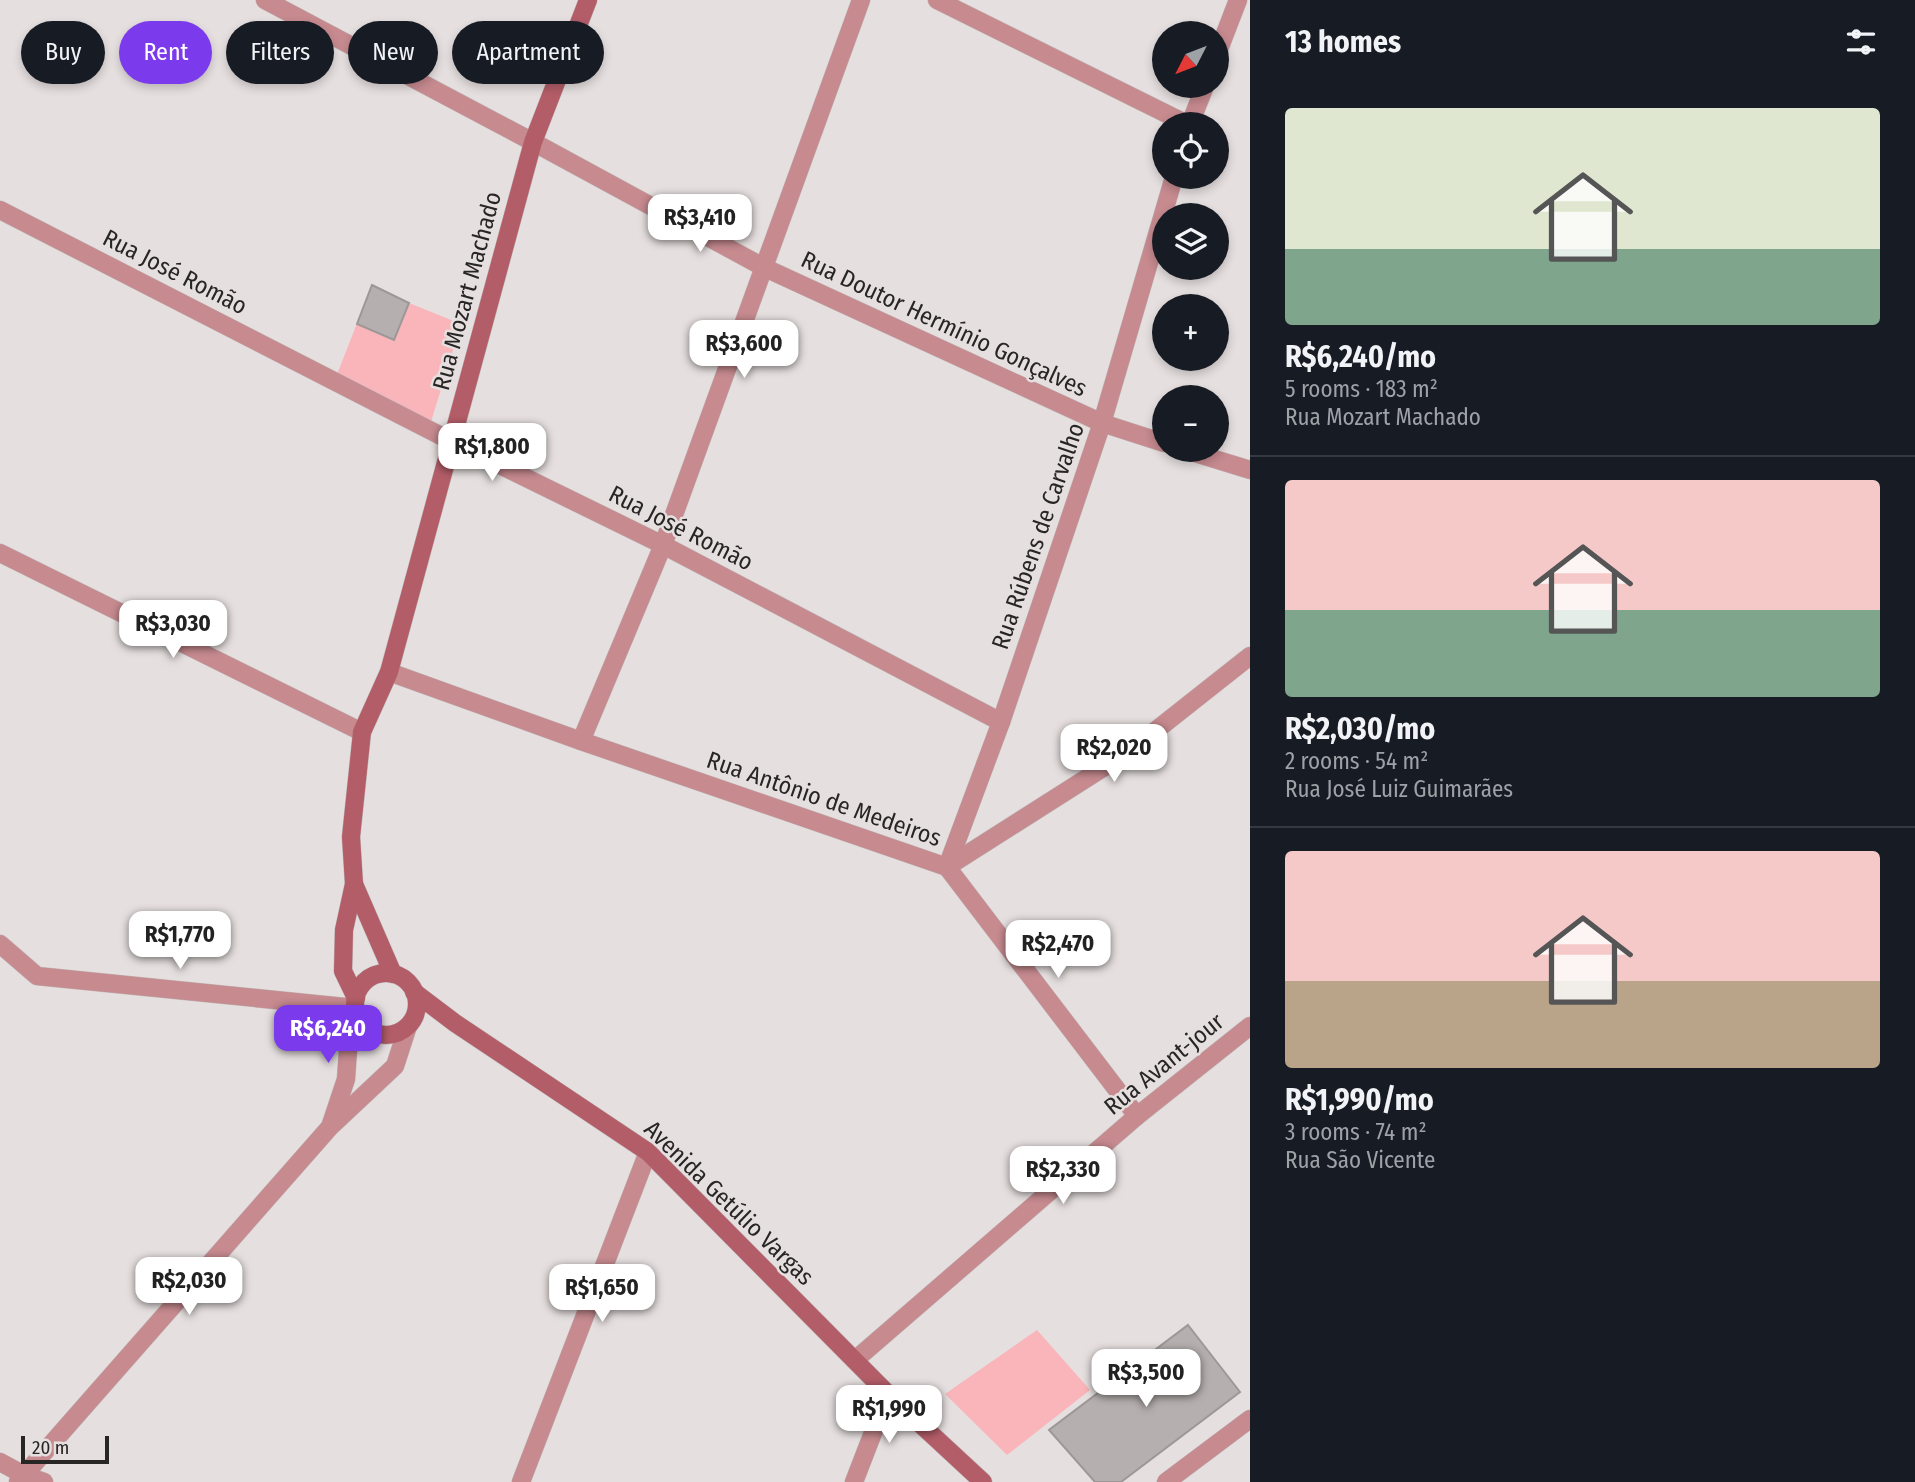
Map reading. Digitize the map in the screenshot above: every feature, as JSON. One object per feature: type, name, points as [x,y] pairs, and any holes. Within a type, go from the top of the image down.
[{"type":"street","name":"Rua Doutor Hermínio Gonçalves","points":[[265,0],[765,268],[1102,423],[1152,439]]},
{"type":"street","name":"Rua Mozart Machado","points":[[357,1008],[342,971],[344,930],[354,884],[351,837],[362,732],[389,672],[533,142],[588,0]]},
{"type":"street","points":[[581,741],[663,545],[861,0]]},
{"type":"street","points":[[937,0],[1164,112]]},
{"type":"street","points":[[1229,23],[1238,0]]},
{"type":"street","name":"Rua Rúbens de Carvalho","points":[[947,867],[1001,722],[1102,423],[1170,189]]},
{"type":"street","name":"Rua José Romão","points":[[0,210],[451,441],[663,545],[1001,722]]},
{"type":"street","points":[[1224,462],[1250,470]]},
{"type":"street","points":[[0,553],[362,732]]},
{"type":"street","points":[[947,867],[1131,750],[1250,656]]},
{"type":"street","name":"Rua Antônio de Medeiros","points":[[389,672],[947,867],[1137,1116]]},
{"type":"street","name":"Rua Mozart Machado","points":[[354,884],[393,974]]},
{"type":"street","points":[[0,944],[37,976],[357,1008]]},
{"type":"street","points":[[21,1478],[330,1127],[395,1066],[408,1026],[417,1010],[414,992],[409,984],[393,974],[371,978],[362,986],[349,1036],[346,1079],[330,1127]]},
{"type":"street","name":"Avenida Getúlio Vargas","points":[[414,992],[455,1023],[648,1152],[888,1394],[983,1482]]},
{"type":"street","points":[[357,1008],[369,1029],[380,1034],[392,1035],[408,1026]]},
{"type":"street","name":"Rua Avant-jour","points":[[855,1360],[1137,1116],[1250,1026]]},
{"type":"street","points":[[521,1482],[648,1152]]},
{"type":"street","points":[[854,1482],[888,1394]]},
{"type":"street","points":[[1166,1482],[1250,1419]]},
{"type":"street","points":[[0,1462],[21,1478],[44,1482]]},
{"type":"shaded area","points":[[372,285],[461,324],[430,425],[336,377]]},
{"type":"shaded area","points":[[1037,1330],[1090,1390],[1007,1455],[945,1394]]},
{"type":"building","points":[[372,285],[409,303],[394,340],[357,324]]},
{"type":"building","points":[[1188,1325],[1240,1392],[1121,1482],[1095,1482],[1049,1430]]}]
